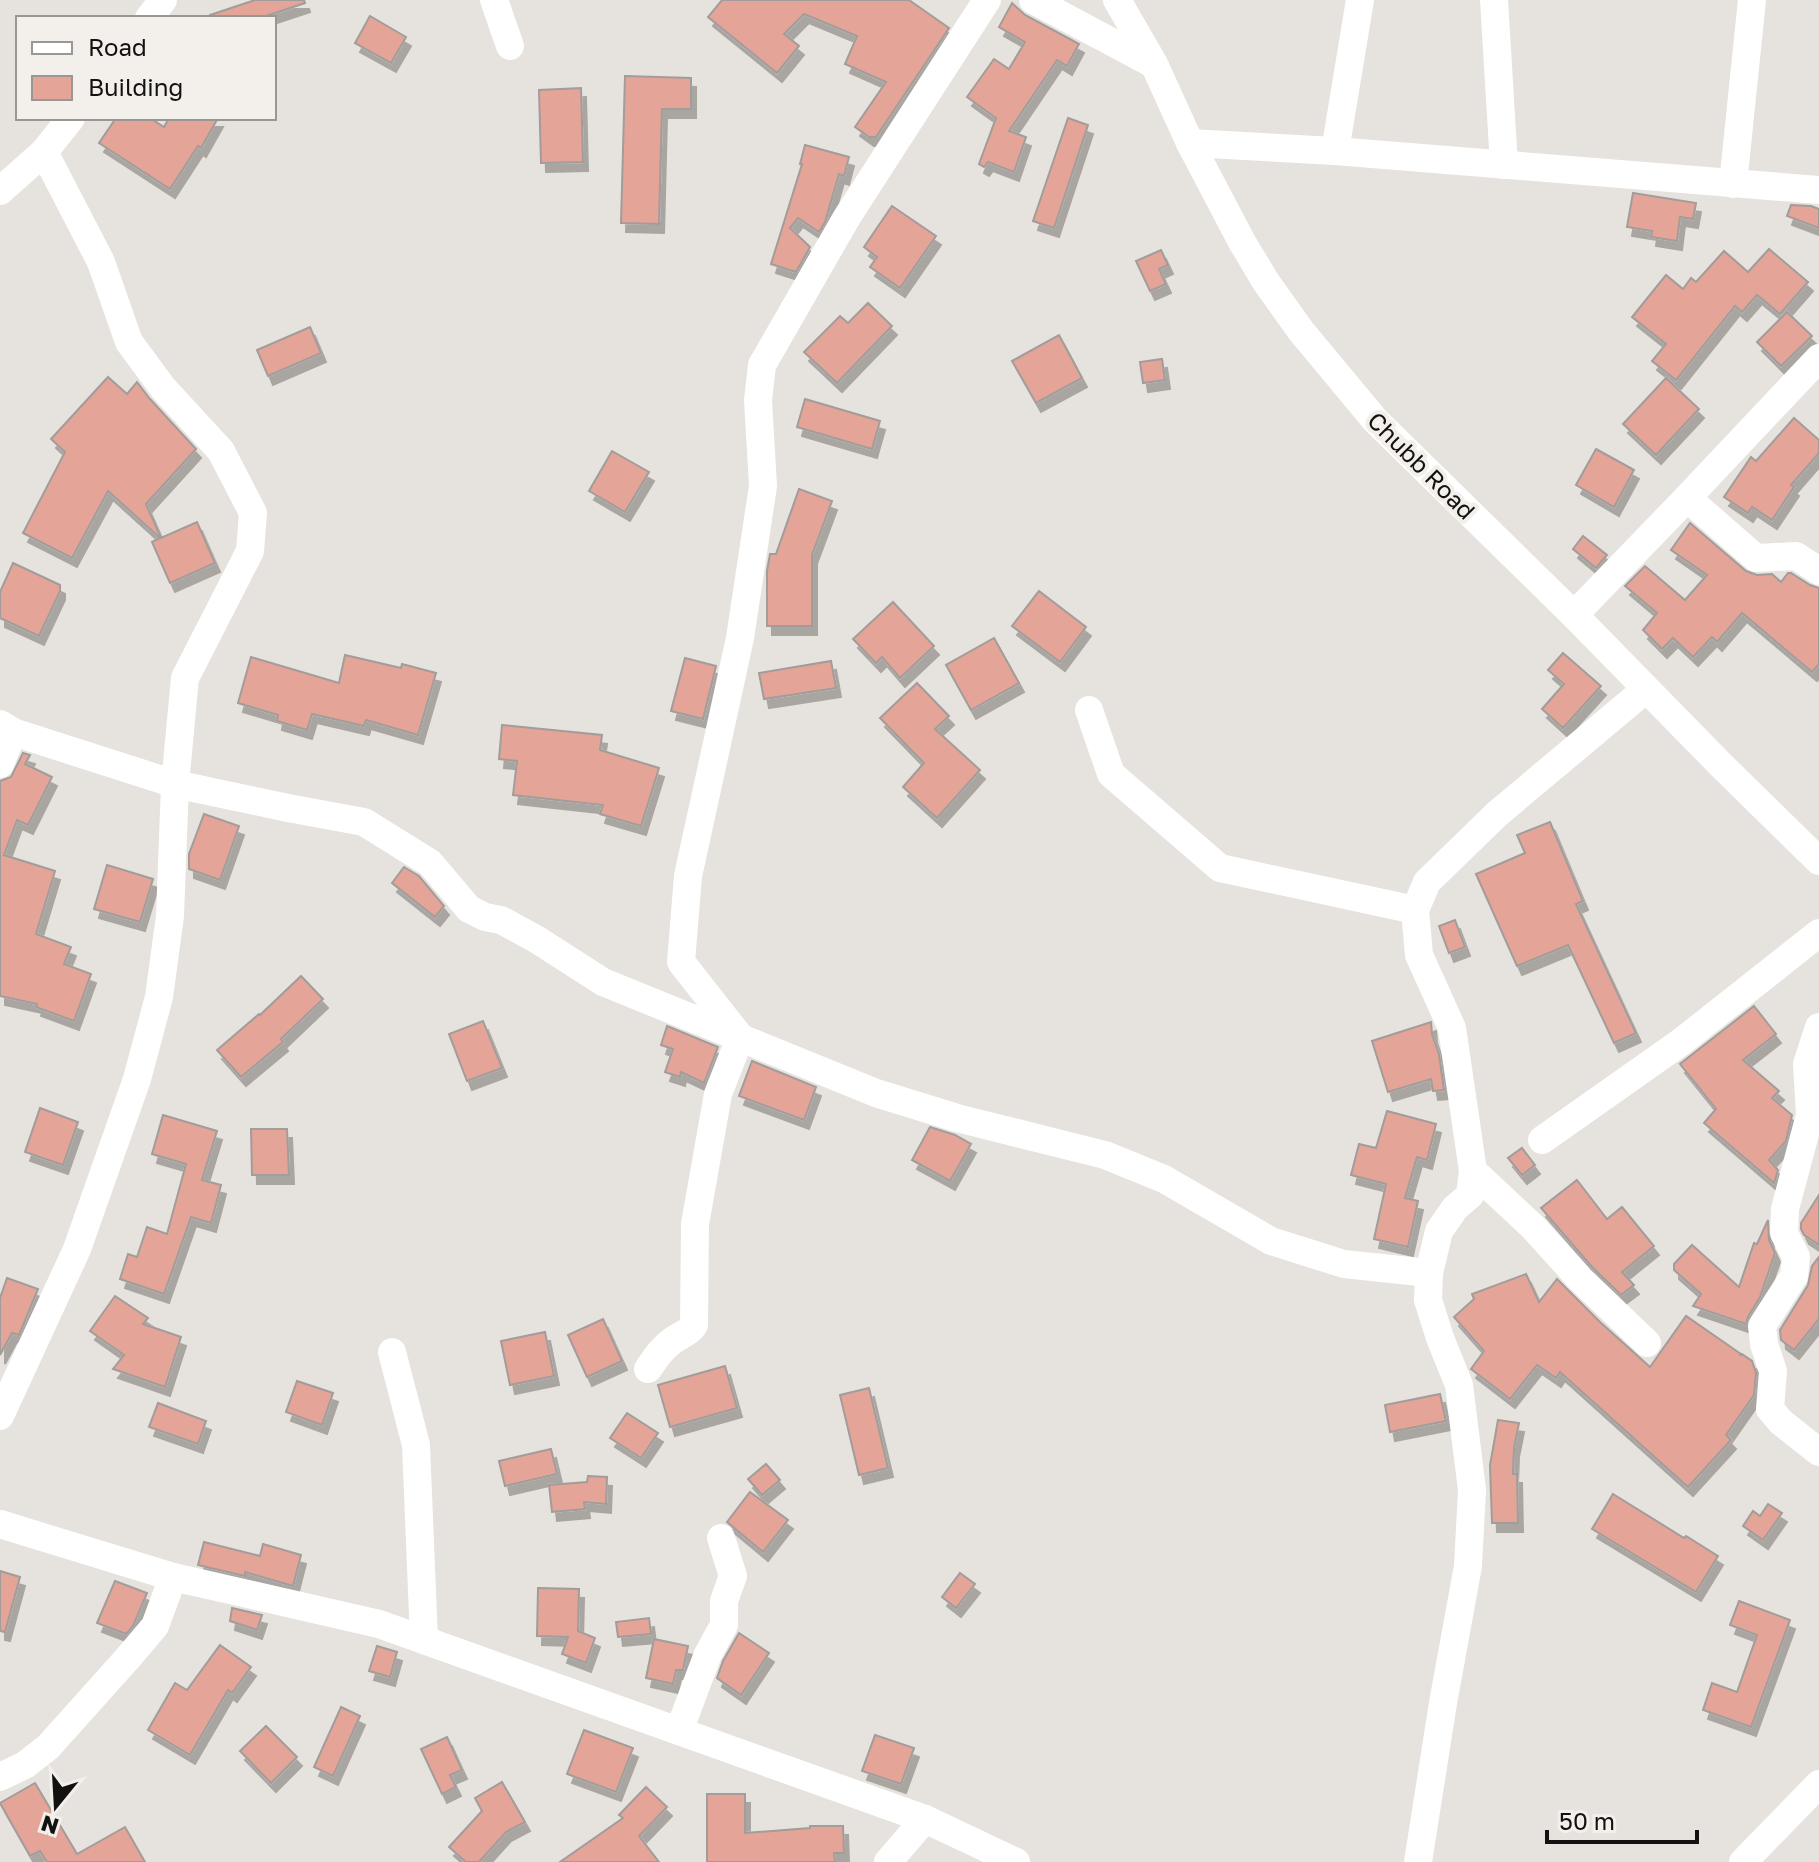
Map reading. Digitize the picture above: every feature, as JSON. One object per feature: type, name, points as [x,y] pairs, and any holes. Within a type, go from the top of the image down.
[{"type":"street","points":[[151,16],[163,0]]},
{"type":"street","points":[[494,0],[510,46]]},
{"type":"street","points":[[740,1038],[681,962],[688,876],[740,638],[763,486],[758,400],[762,365],[847,217],[987,0]]},
{"type":"street","points":[[1033,0],[1154,64]]},
{"type":"street","name":"Chubb Road","points":[[1117,0],[1154,64],[1190,143],[1242,242],[1301,331],[1375,420],[1819,861]]},
{"type":"street","points":[[1335,151],[1360,0]]},
{"type":"street","points":[[1494,0],[1504,165]]},
{"type":"street","points":[[1733,184],[1752,0]]},
{"type":"street","points":[[0,191],[44,152],[69,120]]},
{"type":"street","points":[[1190,143],[1335,151],[1819,190]]},
{"type":"street","points":[[0,1416],[77,1249],[137,1079],[159,997],[170,916],[175,784],[185,678],[250,551],[253,513],[221,451],[163,388],[129,342],[101,262],[44,152]]},
{"type":"street","points":[[1574,615],[1819,358]]},
{"type":"street","points":[[1687,498],[1756,558],[1796,556],[1819,571]]},
{"type":"street","points":[[1418,1862],[1468,1566],[1472,1490],[1459,1385],[1428,1300],[1429,1273],[1439,1231],[1455,1208],[1470,1195],[1473,1171],[1452,1028],[1419,955],[1415,910],[1427,882],[1497,814],[1646,689]]},
{"type":"street","points":[[1089,710],[1111,774],[1220,868],[1415,910]]},
{"type":"street","points":[[0,764],[6,728],[175,784],[364,822],[430,863],[469,909],[501,920],[525,933],[603,982],[876,1093],[957,1118],[1105,1155],[1164,1179],[1271,1241],[1344,1264],[1429,1273]]},
{"type":"street","points":[[1542,1140],[1681,1042],[1819,933]]},
{"type":"street","points":[[1819,1027],[1807,1064],[1810,1115],[1785,1209],[1784,1233],[1796,1257],[1794,1276],[1762,1326],[1773,1371],[1770,1409],[1781,1422],[1819,1452]]},
{"type":"street","points":[[648,1369],[658,1354],[694,1325],[695,1224],[718,1094],[740,1038]]},
{"type":"street","points":[[1473,1171],[1647,1343]]},
{"type":"street","points":[[392,1352],[416,1445],[424,1640]]},
{"type":"street","points":[[0,1524],[173,1577],[379,1624],[925,1819],[1016,1862]]},
{"type":"street","points":[[679,1731],[708,1654],[724,1625],[724,1601],[733,1576],[721,1538]]},
{"type":"street","points":[[0,1777],[25,1765],[48,1747],[127,1659],[155,1626],[173,1577]]},
{"type":"street","points":[[1743,1862],[1819,1784]]},
{"type":"street","points":[[888,1862],[925,1819]]},
{"type":"building","points":[[255,0],[304,0],[305,3],[266,16],[210,15]]},
{"type":"building","points":[[722,0],[909,0],[949,28],[876,137],[869,137],[855,127],[886,82],[845,64],[857,36],[804,14],[784,34],[799,46],[777,73],[708,17]]},
{"type":"building","points":[[1012,3],[1025,15],[1079,44],[1067,66],[1057,60],[1009,131],[1026,137],[1014,172],[988,162],[984,167],[979,164],[996,118],[967,97],[994,59],[1009,69],[1025,42],[999,27]]},
{"type":"building","points":[[370,16],[406,37],[391,63],[355,43]]},
{"type":"building","points":[[625,76],[691,78],[691,109],[662,109],[659,224],[621,223]]},
{"type":"building","points":[[581,88],[583,162],[541,163],[539,90]]},
{"type":"building","points":[[1068,118],[1088,125],[1054,228],[1033,221]]},
{"type":"building","points":[[115,120],[153,120],[164,127],[168,120],[217,120],[201,148],[198,146],[170,189],[99,143]]},
{"type":"building","points":[[805,145],[849,157],[844,176],[839,174],[825,222],[819,232],[798,218],[790,228],[810,247],[796,272],[771,264]]},
{"type":"building","points":[[1633,193],[1696,203],[1693,219],[1680,217],[1677,241],[1651,237],[1652,231],[1627,227]]},
{"type":"building","points":[[1791,205],[1819,209],[1819,228],[1787,216]]},
{"type":"building","points":[[892,206],[936,236],[900,288],[870,267],[877,257],[864,247]]},
{"type":"building","points":[[1769,249],[1808,282],[1780,314],[1757,295],[1742,312],[1735,306],[1676,380],[1652,361],[1666,344],[1632,317],[1666,275],[1683,289],[1691,278],[1696,282],[1724,251],[1748,272]]},
{"type":"building","points":[[1161,250],[1168,265],[1159,269],[1166,284],[1150,291],[1136,261]]},
{"type":"building","points":[[868,303],[892,326],[837,383],[804,352],[840,316],[848,323]]},
{"type":"building","points":[[1787,312],[1812,336],[1781,366],[1757,342]]},
{"type":"building","points":[[310,327],[321,353],[268,376],[257,350]]},
{"type":"building","points":[[1059,335],[1082,378],[1036,403],[1012,361]]},
{"type":"building","points":[[1162,359],[1165,380],[1143,383],[1140,362]]},
{"type":"building","points":[[108,377],[127,394],[137,382],[196,449],[146,504],[161,538],[197,522],[215,563],[170,583],[152,542],[160,538],[108,491],[72,558],[23,533],[65,452],[51,439]]},
{"type":"building","points":[[1666,378],[1699,409],[1656,455],[1623,424]]},
{"type":"building","points":[[805,399],[880,421],[872,449],[797,427]]},
{"type":"building","points":[[1794,418],[1819,440],[1819,453],[1791,485],[1794,487],[1772,520],[1752,507],[1748,513],[1724,497],[1751,457],[1756,461]]},
{"type":"building","points":[[1596,449],[1634,470],[1614,507],[1576,485]]},
{"type":"building","points":[[612,451],[649,472],[625,512],[589,491]]},
{"type":"building","points":[[799,489],[832,501],[812,555],[812,626],[767,626],[770,554],[776,554]]},
{"type":"building","points":[[1690,523],[1746,571],[1757,575],[1772,574],[1781,582],[1791,573],[1819,588],[1819,664],[1812,672],[1742,613],[1717,642],[1712,637],[1693,657],[1673,638],[1662,649],[1643,630],[1657,613],[1625,586],[1645,566],[1685,600],[1707,575],[1671,550]]},
{"type":"building","points":[[1583,536],[1607,555],[1596,568],[1573,549]]},
{"type":"building","points":[[13,563],[60,585],[39,636],[0,618],[0,592]]},
{"type":"building","points":[[1039,591],[1086,627],[1060,662],[1012,626]]},
{"type":"building","points":[[893,602],[934,646],[900,678],[882,657],[876,663],[853,639]]},
{"type":"building","points":[[994,638],[1019,683],[971,710],[946,665]]},
{"type":"building","points":[[1563,653],[1601,686],[1563,728],[1542,709],[1564,684],[1548,670]]},
{"type":"building","points":[[345,655],[436,673],[418,735],[366,720],[364,726],[312,714],[307,730],[277,721],[278,715],[238,703],[251,657],[339,683]]},
{"type":"building","points":[[685,658],[716,666],[703,719],[671,711]]},
{"type":"building","points":[[831,661],[836,688],[764,699],[759,673]]},
{"type":"building","points":[[917,683],[949,716],[935,729],[980,770],[937,818],[903,787],[924,763],[880,718]]},
{"type":"building","points":[[502,725],[602,735],[600,750],[659,768],[641,826],[600,814],[603,805],[513,795],[517,761],[499,759]]},
{"type":"building","points":[[23,753],[30,755],[25,764],[52,777],[28,825],[17,820],[4,855],[55,871],[36,934],[71,947],[64,964],[91,974],[74,1021],[36,1007],[37,1004],[0,996],[0,781],[11,777]]},
{"type":"building","points":[[204,814],[239,826],[220,880],[189,869],[189,854]]},
{"type":"building","points":[[1550,822],[1583,901],[1576,904],[1636,1033],[1614,1043],[1568,945],[1517,966],[1476,874],[1525,853],[1517,835]]},
{"type":"building","points":[[107,865],[153,879],[140,922],[94,909]]},
{"type":"building","points":[[404,867],[419,876],[444,906],[435,917],[392,883]]},
{"type":"building","points":[[1455,920],[1465,947],[1449,953],[1439,926]]},
{"type":"building","points":[[301,976],[323,999],[281,1039],[283,1042],[241,1077],[217,1050]]},
{"type":"building","points":[[1754,1006],[1776,1034],[1743,1060],[1779,1091],[1772,1098],[1792,1115],[1786,1141],[1769,1160],[1778,1170],[1774,1183],[1704,1123],[1716,1109],[1680,1064]]},
{"type":"building","points":[[483,1021],[502,1068],[467,1081],[449,1034]]},
{"type":"building","points":[[1431,1022],[1444,1090],[1433,1091],[1431,1079],[1388,1092],[1372,1041]]},
{"type":"building","points":[[667,1026],[718,1047],[704,1083],[681,1072],[680,1077],[665,1072],[673,1049],[661,1045]]},
{"type":"building","points":[[752,1061],[816,1087],[804,1120],[739,1096]]},
{"type":"building","points":[[40,1108],[78,1122],[63,1165],[25,1152]]},
{"type":"building","points":[[1387,1111],[1436,1124],[1427,1160],[1417,1157],[1405,1198],[1418,1201],[1408,1247],[1374,1239],[1386,1184],[1351,1175],[1359,1144],[1376,1148]]},
{"type":"building","points":[[163,1115],[217,1131],[202,1180],[221,1185],[211,1223],[191,1217],[164,1294],[120,1279],[128,1254],[137,1257],[147,1227],[167,1234],[186,1164],[152,1154]]},
{"type":"building","points":[[930,1127],[971,1144],[950,1181],[912,1160]]},
{"type":"building","points":[[251,1129],[287,1129],[289,1175],[252,1175]]},
{"type":"building","points":[[1522,1148],[1535,1165],[1522,1175],[1508,1158]]},
{"type":"building","points":[[1577,1180],[1607,1219],[1622,1207],[1654,1246],[1622,1272],[1634,1285],[1621,1295],[1541,1208]]},
{"type":"building","points":[[1819,1195],[1819,1245],[1804,1235],[1801,1223]]},
{"type":"building","points":[[1768,1220],[1769,1240],[1775,1253],[1760,1297],[1746,1324],[1693,1306],[1701,1294],[1674,1270],[1674,1264],[1692,1245],[1739,1287],[1754,1243],[1757,1244]]},
{"type":"building","points":[[1819,1257],[1819,1319],[1794,1350],[1781,1340],[1780,1330],[1808,1285],[1812,1266]]},
{"type":"building","points":[[1526,1274],[1539,1302],[1557,1279],[1650,1367],[1686,1316],[1740,1356],[1742,1354],[1752,1361],[1756,1373],[1754,1395],[1726,1435],[1731,1440],[1688,1487],[1560,1372],[1556,1378],[1537,1365],[1510,1399],[1471,1369],[1484,1351],[1454,1317],[1474,1299],[1472,1294]]},
{"type":"building","points":[[7,1278],[38,1289],[19,1335],[12,1333],[0,1355],[0,1298]]},
{"type":"building","points":[[115,1296],[148,1318],[143,1324],[181,1337],[165,1387],[113,1369],[124,1355],[90,1331]]},
{"type":"building","points":[[603,1319],[622,1361],[587,1377],[568,1335]]},
{"type":"building","points":[[545,1332],[554,1376],[510,1385],[501,1341]]},
{"type":"building","points":[[725,1366],[737,1408],[670,1427],[658,1385]]},
{"type":"building","points":[[297,1381],[333,1393],[322,1425],[286,1412]]},
{"type":"building","points":[[869,1388],[888,1468],[859,1475],[840,1395]]},
{"type":"building","points":[[1440,1394],[1446,1421],[1390,1432],[1385,1405]]},
{"type":"building","points":[[158,1403],[206,1421],[198,1444],[149,1427]]},
{"type":"building","points":[[627,1413],[658,1433],[641,1458],[610,1438]]},
{"type":"building","points":[[1498,1420],[1519,1423],[1513,1474],[1517,1474],[1518,1523],[1492,1523],[1490,1465]]},
{"type":"building","points":[[551,1449],[557,1474],[505,1486],[499,1461]]},
{"type":"building","points":[[766,1464],[780,1480],[762,1495],[748,1479]]},
{"type":"building","points":[[588,1476],[607,1477],[606,1504],[584,1502],[585,1509],[552,1512],[549,1485],[587,1482]]},
{"type":"building","points":[[750,1492],[788,1520],[763,1552],[727,1522]]},
{"type":"building","points":[[1613,1494],[1718,1556],[1696,1592],[1592,1529]]},
{"type":"building","points":[[1768,1504],[1782,1513],[1763,1540],[1743,1526],[1753,1511],[1760,1516]]},
{"type":"building","points":[[204,1542],[260,1556],[263,1544],[301,1555],[293,1586],[245,1572],[245,1576],[198,1565]]},
{"type":"building","points":[[0,1571],[20,1577],[5,1632],[0,1631]]},
{"type":"building","points":[[960,1573],[975,1584],[956,1608],[942,1597]]},
{"type":"building","points":[[115,1581],[147,1593],[133,1626],[126,1634],[97,1623]]},
{"type":"building","points":[[538,1588],[579,1589],[578,1631],[595,1638],[586,1663],[562,1654],[568,1637],[537,1636]]},
{"type":"building","points":[[1739,1601],[1790,1620],[1751,1727],[1703,1710],[1712,1683],[1737,1692],[1757,1635],[1730,1625]]},
{"type":"building","points":[[232,1608],[262,1615],[257,1630],[230,1621]]},
{"type":"building","points":[[649,1618],[651,1634],[618,1637],[616,1622]]},
{"type":"building","points":[[739,1633],[769,1653],[741,1695],[717,1678]]},
{"type":"building","points":[[654,1639],[688,1646],[683,1670],[676,1670],[673,1684],[646,1678]]},
{"type":"building","points":[[220,1645],[251,1667],[232,1693],[228,1690],[190,1755],[148,1730],[175,1683],[187,1690]]},
{"type":"building","points":[[377,1646],[397,1652],[390,1677],[369,1671]]},
{"type":"building","points":[[341,1707],[360,1716],[333,1776],[314,1767]]},
{"type":"building","points":[[266,1726],[297,1757],[271,1783],[240,1751]]},
{"type":"building","points":[[584,1730],[633,1748],[616,1792],[567,1774]]},
{"type":"building","points":[[875,1735],[914,1748],[901,1784],[862,1771]]},
{"type":"building","points":[[447,1737],[462,1770],[450,1775],[456,1787],[442,1794],[421,1749]]},
{"type":"building","points":[[502,1782],[525,1822],[506,1832],[479,1862],[466,1862],[449,1847],[482,1811],[475,1798]]},
{"type":"building","points":[[35,1783],[77,1854],[125,1827],[145,1862],[47,1862],[40,1851],[30,1856],[0,1803]]},
{"type":"building","points":[[646,1787],[667,1807],[639,1836],[659,1862],[560,1862],[623,1818],[619,1815]]},
{"type":"building","points":[[707,1794],[745,1794],[745,1833],[843,1826],[844,1853],[834,1853],[835,1862],[707,1862]]}]
